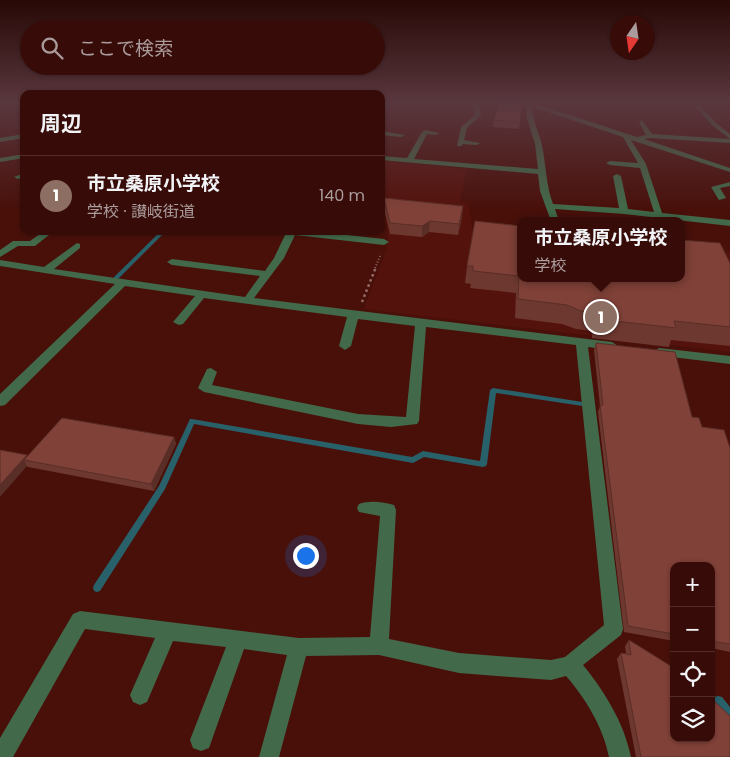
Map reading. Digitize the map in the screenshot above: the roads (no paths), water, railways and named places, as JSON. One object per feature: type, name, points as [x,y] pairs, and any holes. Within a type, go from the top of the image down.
[{"type":"street","points":[[410,160],[422,138]]},
{"type":"street","points":[[461,138],[459,144],[477,144]]},
{"type":"street","points":[[536,138],[541,172],[554,217]]},
{"type":"street","points":[[627,138],[642,166],[659,215]]},
{"type":"street","points":[[687,138],[730,141]]},
{"type":"street","points":[[635,139],[730,170]]},
{"type":"street","points":[[0,160],[20,157]]},
{"type":"street","points":[[385,158],[541,172]]},
{"type":"street","points":[[610,163],[642,166]]},
{"type":"street","points":[[617,176],[624,211]]},
{"type":"street","points":[[722,198],[716,187],[730,184]]},
{"type":"street","points":[[550,206],[624,211],[636,216],[659,215],[677,217]]},
{"type":"street","points":[[685,218],[730,223]]},
{"type":"street","points":[[0,254],[16,243],[32,244],[44,235]]},
{"type":"street","points":[[248,300],[279,258],[290,235]]},
{"type":"street","points":[[320,235],[384,242]]},
{"type":"street","points":[[46,270],[77,246]]},
{"type":"street","points":[[0,262],[122,283],[355,316],[622,348]]},
{"type":"street","points":[[172,262],[268,274]]},
{"type":"street","points":[[0,402],[122,283]]},
{"type":"street","points":[[180,322],[202,294]]},
{"type":"street","points":[[344,346],[355,316]]},
{"type":"street","points":[[211,372],[204,388],[358,419],[391,422],[412,421],[421,324]]},
{"type":"street","points":[[2,757],[80,620],[299,647],[380,646],[459,663],[551,670],[570,665],[614,628],[582,343]]},
{"type":"street","points":[[651,351],[730,360]]},
{"type":"street","points":[[365,508],[388,510],[380,646]]},
{"type":"street","points":[[140,695],[168,631]]},
{"type":"street","points":[[201,740],[238,640]]},
{"type":"street","points":[[269,756],[299,647]]},
{"type":"street","points":[[570,665],[584,680],[618,744],[620,757]]},
{"type":"waterway","points":[[116,278],[160,235]]},
{"type":"waterway","points":[[97,588],[162,487],[192,421],[413,460],[423,454],[483,464],[493,390],[589,405]]},
{"type":"waterway","points":[[718,701],[730,715]]},
{"type":"place","name":"市立桑原小学校","points":[[601,317]]}]
